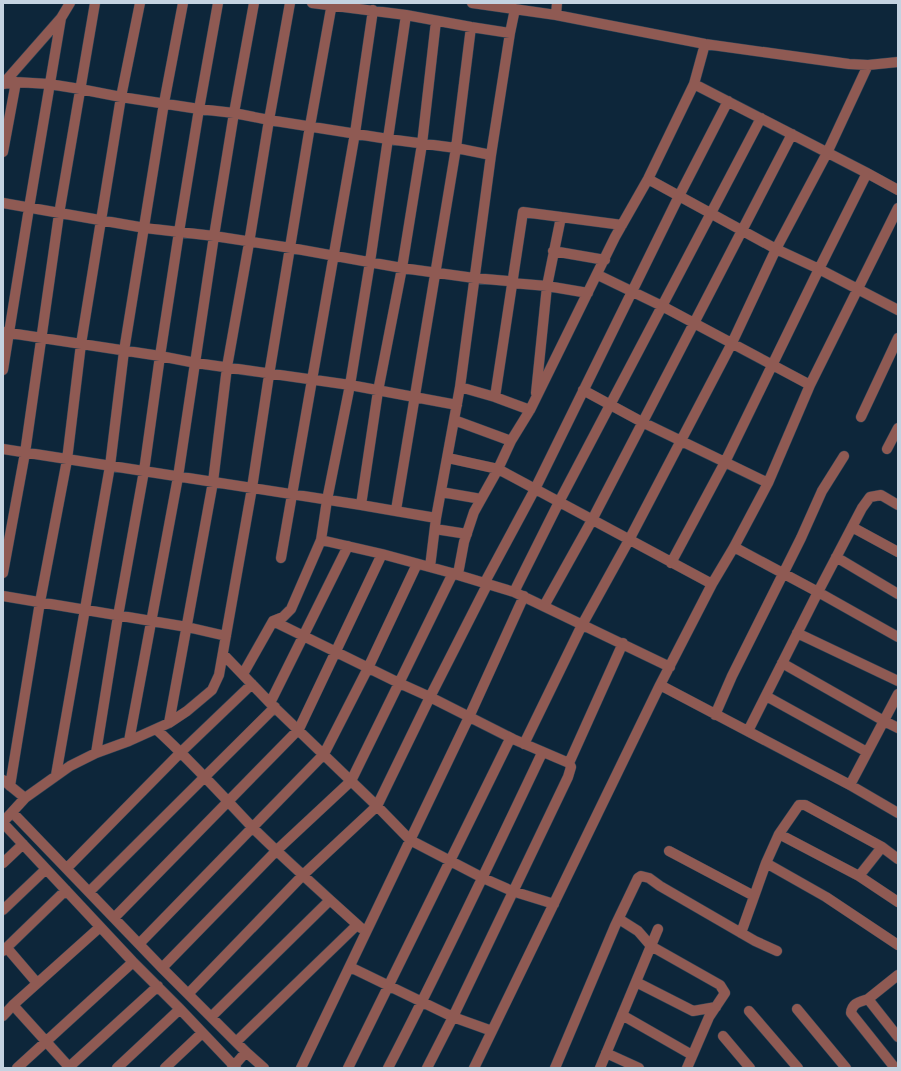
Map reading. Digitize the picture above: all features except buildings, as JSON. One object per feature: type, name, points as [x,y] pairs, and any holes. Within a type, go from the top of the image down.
[{"type":"street","points":[[3,84],[61,18],[70,3]]},
{"type":"street","points":[[3,573],[25,452],[40,338],[59,214],[95,3]]},
{"type":"street","points":[[25,798],[6,784],[67,460],[81,344],[121,97],[140,3]]},
{"type":"street","points":[[56,775],[110,466],[124,351],[164,103],[183,3]]},
{"type":"street","points":[[96,753],[118,616],[144,471],[179,232],[218,3]]},
{"type":"street","points":[[129,741],[178,476],[214,236],[254,3]]},
{"type":"street","points":[[169,723],[213,482],[227,367],[249,242],[268,120],[290,3]]},
{"type":"street","points":[[312,3],[332,4],[406,14],[436,21],[510,33]]},
{"type":"street","points":[[472,3],[556,15],[705,44],[849,64],[868,65],[898,62]]},
{"type":"street","points":[[556,15],[557,3]]},
{"type":"street","points":[[246,1052],[234,1067],[100,927],[3,822],[25,798],[70,766],[96,753],[129,741],[169,723],[187,711],[212,690],[219,675],[252,488],[269,374],[310,126],[332,4]]},
{"type":"street","points":[[430,567],[436,518],[460,387],[491,155],[515,9]]},
{"type":"street","points":[[281,558],[355,133],[373,10]]},
{"type":"street","points":[[243,674],[273,621],[283,617],[291,609],[321,540],[327,500],[350,385],[370,262],[406,14]]},
{"type":"street","points":[[3,370],[6,332],[29,208],[61,18]]},
{"type":"street","points":[[361,504],[378,391],[402,268],[422,144],[436,21]]},
{"type":"street","points":[[396,510],[456,148],[470,27]]},
{"type":"street","points":[[162,968],[277,850],[351,781],[398,683],[455,574],[474,512],[498,469],[511,441],[536,399],[622,225],[648,179],[694,84],[705,44]]},
{"type":"street","points":[[524,744],[582,625],[682,441],[732,343],[776,249],[827,153],[868,65]]},
{"type":"street","points":[[3,84],[16,82],[49,84],[121,97],[234,113],[268,120],[456,148],[491,155]]},
{"type":"street","points":[[3,152],[16,82]]},
{"type":"street","points":[[694,84],[868,173],[898,190]]},
{"type":"street","points":[[189,993],[303,875],[377,806],[486,583],[535,489],[679,196],[728,101]]},
{"type":"street","points":[[301,1068],[469,717],[519,594],[559,502],[761,118]]},
{"type":"street","points":[[544,606],[592,520],[792,134]]},
{"type":"street","points":[[671,563],[725,462],[773,365],[818,268],[868,173]]},
{"type":"street","points":[[648,179],[776,249],[818,268],[898,310]]},
{"type":"street","points":[[3,204],[145,228],[214,236],[291,248],[402,268],[474,278],[495,279],[512,283],[547,286],[588,294]]},
{"type":"street","points":[[474,1068],[660,685],[712,584],[734,547],[768,483],[810,385],[898,208]]},
{"type":"street","points":[[495,397],[523,212],[622,225]]},
{"type":"street","points":[[536,399],[547,286],[561,217]]},
{"type":"street","points":[[553,251],[605,260]]},
{"type":"street","points":[[598,275],[662,306],[810,385]]},
{"type":"street","points":[[6,332],[196,363],[350,385],[456,405]]},
{"type":"street","points":[[861,417],[898,338]]},
{"type":"street","points":[[460,387],[495,397],[530,410]]},
{"type":"street","points":[[583,390],[610,406],[768,483]]},
{"type":"street","points":[[454,420],[511,441]]},
{"type":"street","points":[[887,449],[898,428]]},
{"type":"street","points":[[3,449],[327,500],[361,504],[436,518]]},
{"type":"street","points":[[716,715],[732,676],[801,538],[822,491],[844,456]]},
{"type":"street","points":[[448,458],[498,469],[712,584]]},
{"type":"street","points":[[441,492],[481,499]]},
{"type":"street","points":[[748,731],[862,508],[870,497],[881,495],[898,505]]},
{"type":"street","points":[[852,527],[898,552]]},
{"type":"street","points":[[435,529],[467,534]]},
{"type":"street","points":[[321,540],[430,567],[519,594],[670,666]]},
{"type":"street","points":[[90,892],[272,705],[348,546]]},
{"type":"street","points":[[734,547],[818,592],[898,638]]},
{"type":"street","points":[[114,918],[299,729],[382,554]]},
{"type":"street","points":[[836,557],[898,594]]},
{"type":"street","points":[[140,943],[324,754],[368,668],[417,564]]},
{"type":"street","points":[[3,596],[187,627],[226,636]]},
{"type":"street","points":[[273,621],[542,753],[569,763]]},
{"type":"street","points":[[797,633],[898,681]]},
{"type":"street","points":[[427,1068],[568,777],[571,767],[569,763],[623,643]]},
{"type":"street","points":[[223,654],[272,705],[299,729],[410,840],[483,878],[512,891],[554,904]]},
{"type":"street","points":[[782,663],[898,728]]},
{"type":"street","points":[[67,868],[181,752],[252,684]]},
{"type":"street","points":[[660,685],[850,785],[898,813]]},
{"type":"street","points":[[850,785],[898,694]]},
{"type":"street","points":[[766,696],[867,752]]},
{"type":"street","points":[[156,729],[205,775],[253,828],[357,925],[367,931]]},
{"type":"street","points":[[348,1068],[509,741],[513,739]]},
{"type":"street","points":[[388,1068],[483,878],[542,753]]},
{"type":"street","points":[[741,933],[766,863],[779,834],[799,805],[802,804],[882,847],[898,859]]},
{"type":"street","points":[[12,812],[140,943],[162,968],[264,1068]]},
{"type":"street","points":[[779,834],[859,876],[898,902]]},
{"type":"street","points":[[3,863],[23,844]]},
{"type":"street","points":[[859,876],[882,847]]},
{"type":"street","points":[[668,850],[754,896]]},
{"type":"street","points":[[766,863],[826,897],[898,945]]},
{"type":"street","points":[[3,910],[46,869]]},
{"type":"street","points":[[555,1068],[619,919],[638,878],[641,876],[648,878],[741,933],[777,951]]},
{"type":"street","points":[[37,983],[5,949],[66,890]]},
{"type":"street","points":[[212,1016],[330,900]]},
{"type":"street","points":[[619,919],[638,931],[651,946],[720,985],[724,993],[709,1018],[687,1068]]},
{"type":"street","points":[[236,1042],[357,925]]},
{"type":"street","points":[[3,1016],[13,1005],[100,927]]},
{"type":"street","points":[[600,1068],[658,929]]},
{"type":"street","points":[[17,1068],[133,962]]},
{"type":"street","points":[[350,966],[453,1017],[492,1031]]},
{"type":"street","points":[[895,1068],[851,1013],[852,1008],[856,1003],[868,999],[898,975]]},
{"type":"street","points":[[636,982],[692,1011],[716,1007]]},
{"type":"street","points":[[13,1005],[69,1068],[158,986]]},
{"type":"street","points":[[868,999],[898,1037]]},
{"type":"street","points":[[117,1068],[180,1009]]},
{"type":"street","points":[[797,1009],[846,1068]]},
{"type":"street","points":[[749,1011],[798,1068]]},
{"type":"street","points":[[622,1015],[692,1055]]},
{"type":"street","points":[[165,1068],[202,1034]]},
{"type":"street","points":[[723,1036],[750,1068]]},
{"type":"street","points":[[606,1053],[639,1068]]}]
